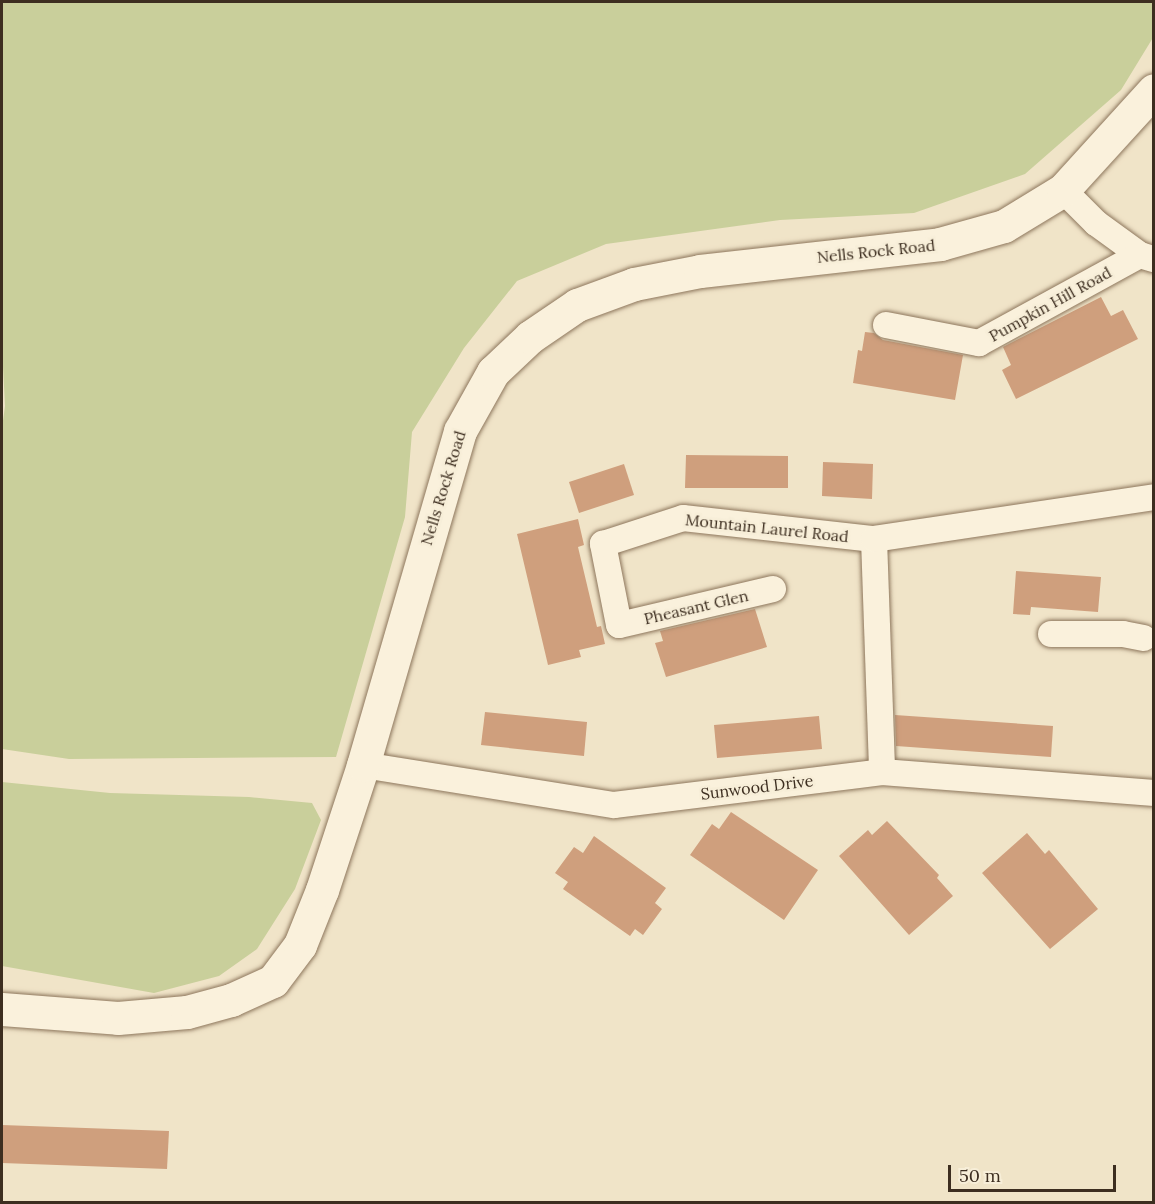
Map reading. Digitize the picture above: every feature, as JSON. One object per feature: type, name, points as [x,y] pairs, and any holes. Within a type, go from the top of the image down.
[{"type":"main road","name":"Nells Rock Road","points":[[2,1009],[118,1018],[187,1012],[231,1000],[273,981],[300,945],[322,890],[363,765],[460,431],[493,372],[530,337],[577,305],[634,284],[700,272],[940,244],[1004,226],[1063,190],[1154,90]]},
{"type":"street","points":[[1063,190],[1096,223],[1147,257]]},
{"type":"street","name":"Pumpkin Hill Road","points":[[886,325],[979,342],[1147,257]]},
{"type":"street","name":"Mountain Laurel Road","points":[[620,625],[603,544],[683,518],[874,539],[1154,497]]},
{"type":"street","points":[[874,539],[882,772]]},
{"type":"street","name":"Pheasant Glen","points":[[620,625],[773,589]]},
{"type":"street","points":[[1052,634],[1123,634],[1150,640]]},
{"type":"street","name":"Sunwood Drive","points":[[363,765],[614,805],[882,772],[1154,793]]},
{"type":"green space","points":[[2,2],[1153,2],[1154,36],[1121,90],[1025,174],[914,213],[780,220],[606,244],[517,281],[464,348],[412,432],[405,517],[336,757],[69,759],[2,749],[2,428],[5,406],[2,347]]},
{"type":"green space","points":[[2,782],[110,793],[249,797],[312,803],[321,820],[295,889],[257,949],[219,976],[154,993],[2,966]]},
{"type":"building","points":[[1101,297],[1111,316],[1123,310],[1138,339],[1016,399],[1002,370],[1011,365],[1003,347]]},
{"type":"building","points":[[865,332],[874,333],[883,340],[963,355],[955,400],[853,383],[858,350],[862,351]]},
{"type":"building","points":[[686,455],[788,456],[788,488],[685,488]]},
{"type":"building","points":[[823,462],[873,464],[872,499],[822,496]]},
{"type":"building","points":[[624,464],[634,495],[579,513],[569,482]]},
{"type":"building","points":[[578,519],[584,545],[578,547],[597,627],[601,626],[605,644],[579,650],[581,657],[548,665],[517,534]]},
{"type":"building","points":[[1016,571],[1101,577],[1098,612],[1031,607],[1030,615],[1013,614]]},
{"type":"building","points":[[755,609],[767,647],[666,677],[655,643],[663,641],[660,631]]},
{"type":"building","points":[[485,712],[587,722],[584,756],[481,745]]},
{"type":"building","points":[[895,715],[1053,726],[1051,757],[896,746]]},
{"type":"building","points":[[819,716],[822,749],[717,758],[714,725]]},
{"type":"building","points":[[731,812],[818,870],[784,920],[690,855],[712,824],[719,829]]},
{"type":"building","points":[[887,821],[939,875],[937,878],[953,896],[909,935],[839,856],[868,830],[872,835]]},
{"type":"building","points":[[1027,833],[1045,854],[1049,850],[1098,909],[1050,949],[982,873]]},
{"type":"building","points":[[594,836],[666,888],[655,903],[662,909],[643,935],[635,929],[630,936],[563,889],[568,882],[555,873],[574,847],[583,853]]},
{"type":"building","points":[[2,1125],[169,1131],[167,1169],[2,1163]]}]
